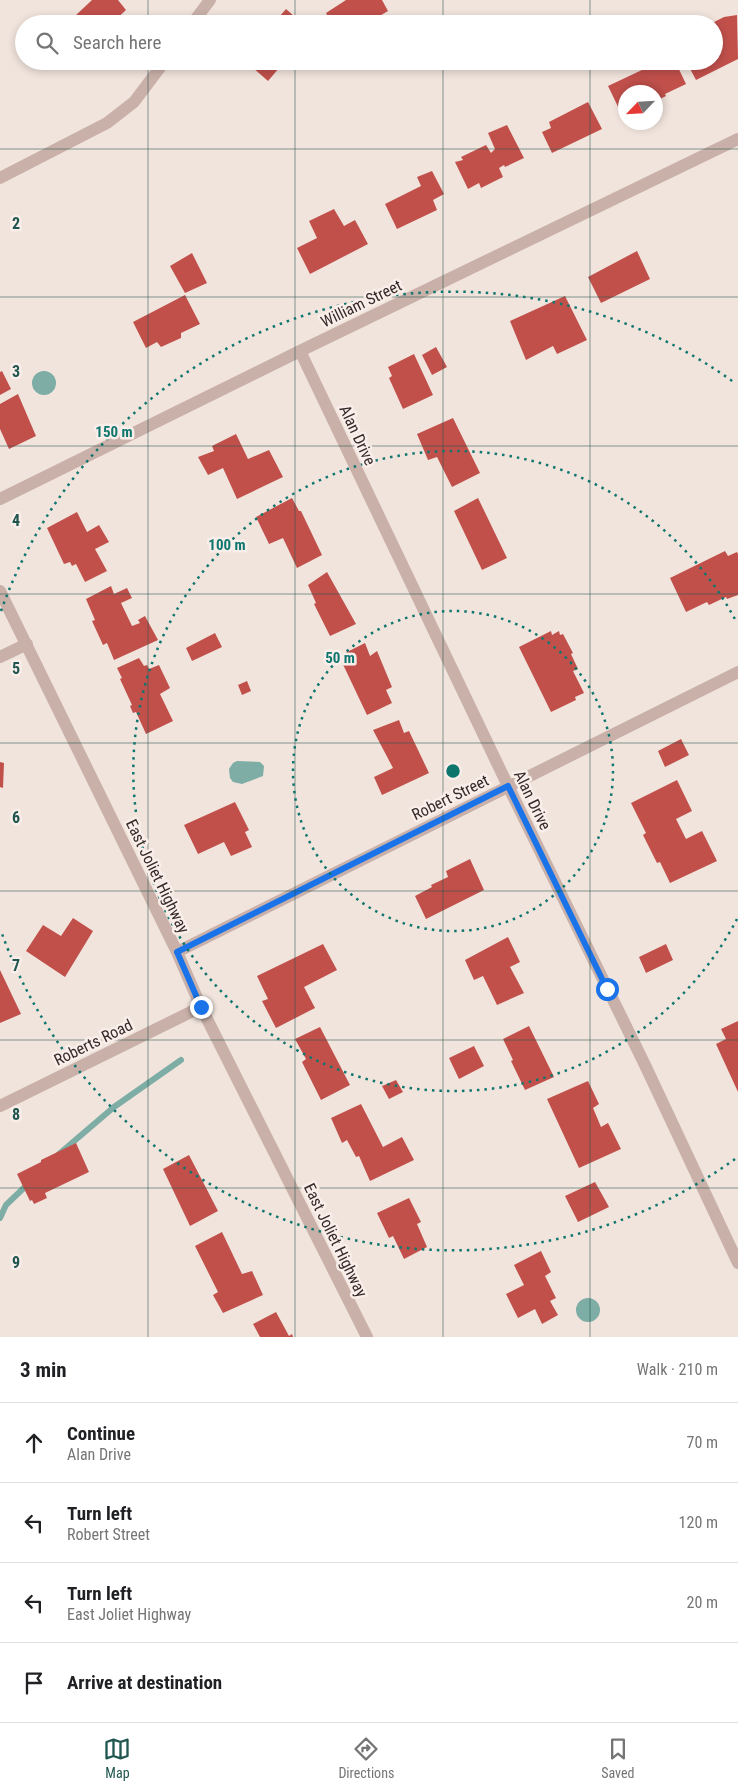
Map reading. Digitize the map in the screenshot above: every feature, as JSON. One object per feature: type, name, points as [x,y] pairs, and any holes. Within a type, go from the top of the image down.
[{"type":"street","points":[[199,15],[210,0]]},
{"type":"street","points":[[0,178],[107,123],[134,102],[158,70]]},
{"type":"street","name":"William Street","points":[[0,499],[738,139]]},
{"type":"street","name":"Alan Drive","points":[[300,351],[738,1263]]},
{"type":"street","name":"East Joliet Highway","points":[[0,591],[177,952],[201,1007],[367,1337]]},
{"type":"street","points":[[0,657],[27,644]]},
{"type":"street","name":"Robert Street","points":[[177,952],[738,672]]},
{"type":"street","name":"Roberts Road","points":[[0,1106],[201,1007]]},
{"type":"water","points":[[44,371],[52,375],[56,383],[52,391],[44,395],[36,391],[32,383],[36,375]]},
{"type":"water","points":[[237,761],[260,762],[264,766],[263,776],[242,784],[233,782],[230,778],[229,769]]},
{"type":"water","points":[[588,1298],[596,1302],[600,1310],[596,1318],[588,1322],[580,1318],[576,1310],[580,1302]]},
{"type":"building","points":[[92,0],[118,0],[126,10],[121,15],[76,15]]},
{"type":"building","points":[[346,0],[382,0],[388,11],[381,15],[327,15],[326,13]]},
{"type":"building","points":[[286,9],[293,15],[281,15]]},
{"type":"building","points":[[737,15],[738,59],[723,66],[723,18]]},
{"type":"building","points":[[255,70],[277,70],[268,81]]},
{"type":"building","points":[[642,70],[679,70],[686,84],[665,94],[666,96],[663,98],[663,85],[618,85],[618,107],[608,86]]},
{"type":"building","points":[[691,70],[716,70],[696,80]]},
{"type":"building","points":[[588,102],[602,129],[552,153],[542,132],[551,128],[549,122]]},
{"type":"building","points":[[507,125],[524,158],[499,168],[503,177],[481,188],[479,183],[468,189],[455,162],[463,160],[461,157],[486,145],[491,153],[495,149],[488,133]]},
{"type":"building","points":[[432,171],[444,194],[433,200],[437,210],[397,229],[385,204],[421,186],[417,177]]},
{"type":"building","points":[[334,209],[344,226],[355,220],[368,244],[310,274],[297,248],[317,238],[309,221]]},
{"type":"building","points":[[637,251],[650,279],[601,303],[588,277]]},
{"type":"building","points":[[192,253],[207,283],[185,293],[170,266]]},
{"type":"building","points":[[185,295],[200,324],[181,333],[181,338],[161,347],[157,342],[146,348],[133,322]]},
{"type":"building","points":[[565,296],[587,340],[557,354],[553,346],[526,360],[510,321]]},
{"type":"building","points":[[436,347],[447,367],[432,375],[422,355]]},
{"type":"building","points":[[414,354],[433,395],[403,409],[389,378],[392,376],[388,367]]},
{"type":"building","points":[[2,371],[11,389],[0,395],[0,372]]},
{"type":"building","points":[[18,394],[36,436],[9,449],[0,429],[0,404]]},
{"type":"building","points":[[453,418],[480,473],[452,487],[437,457],[428,460],[417,434]]},
{"type":"building","points":[[236,434],[248,459],[269,450],[283,477],[237,499],[223,468],[208,475],[198,457],[214,451],[212,446]]},
{"type":"building","points":[[292,498],[299,511],[301,511],[322,555],[297,568],[283,538],[269,544],[256,517]]},
{"type":"building","points":[[478,498],[507,558],[482,570],[454,511]]},
{"type":"building","points":[[77,512],[87,532],[99,525],[109,542],[95,549],[107,571],[85,582],[76,564],[72,566],[70,562],[64,564],[47,528]]},
{"type":"building","points":[[725,551],[728,556],[737,552],[738,554],[738,595],[727,599],[726,597],[709,605],[707,602],[686,612],[670,578]]},
{"type":"building","points":[[327,572],[356,624],[330,636],[314,604],[316,603],[308,585]]},
{"type":"building","points":[[111,586],[114,594],[127,588],[132,598],[121,603],[132,626],[140,623],[138,620],[145,616],[158,640],[114,660],[107,643],[103,645],[92,621],[95,620],[86,599]]},
{"type":"building","points":[[551,631],[552,635],[559,631],[560,635],[563,634],[573,653],[571,654],[578,669],[573,671],[584,693],[575,697],[576,700],[551,712],[519,647]]},
{"type":"building","points":[[215,633],[222,647],[192,661],[186,648]]},
{"type":"building","points":[[365,643],[370,656],[377,651],[392,687],[386,690],[392,703],[367,715],[339,656]]},
{"type":"building","points":[[139,658],[144,666],[147,665],[149,669],[159,665],[170,688],[160,694],[173,721],[146,734],[136,712],[133,713],[130,706],[132,705],[117,668]]},
{"type":"building","points":[[247,681],[251,691],[242,695],[238,685]]},
{"type":"building","points":[[399,720],[404,733],[409,731],[429,773],[382,795],[374,777],[393,768],[373,730]]},
{"type":"building","points":[[681,739],[689,755],[665,767],[658,751]]},
{"type":"building","points":[[0,762],[4,763],[3,788],[0,787]]},
{"type":"building","points":[[677,780],[692,811],[676,819],[686,839],[702,831],[717,861],[670,883],[660,862],[657,863],[643,835],[646,833],[631,803]]},
{"type":"building","points":[[235,802],[249,830],[245,832],[252,847],[231,856],[224,842],[198,854],[184,825]]},
{"type":"building","points":[[470,859],[484,890],[426,919],[415,896],[432,887],[431,885],[448,877],[446,871]]},
{"type":"building","points":[[73,918],[93,931],[65,977],[26,951],[43,925],[61,936]]},
{"type":"building","points":[[508,937],[520,962],[510,967],[524,993],[497,1005],[483,976],[474,980],[465,960]]},
{"type":"building","points":[[323,944],[337,970],[304,987],[315,1008],[276,1028],[262,1001],[268,999],[257,976]]},
{"type":"building","points":[[666,944],[673,960],[646,973],[639,957]]},
{"type":"building","points":[[0,970],[21,1014],[0,1023]]},
{"type":"building","points":[[738,1021],[738,1092],[716,1044],[726,1039],[721,1029]]},
{"type":"building","points":[[529,1026],[554,1077],[525,1090],[503,1039]]},
{"type":"building","points":[[320,1027],[350,1085],[321,1100],[302,1062],[306,1059],[295,1039]]},
{"type":"building","points":[[474,1046],[484,1066],[459,1079],[449,1058]]},
{"type":"building","points":[[396,1080],[403,1092],[389,1099],[382,1086]]},
{"type":"building","points":[[588,1081],[599,1104],[593,1108],[601,1127],[608,1123],[621,1149],[579,1168],[547,1099]]},
{"type":"building","points":[[361,1104],[383,1147],[402,1137],[414,1160],[370,1181],[359,1156],[356,1157],[347,1140],[342,1143],[331,1118]]},
{"type":"building","points":[[76,1143],[89,1172],[45,1193],[47,1198],[34,1204],[32,1200],[30,1201],[17,1174]]},
{"type":"building","points":[[189,1155],[218,1211],[190,1226],[163,1169]]},
{"type":"building","points":[[595,1182],[609,1207],[578,1222],[565,1196]]},
{"type":"building","points":[[409,1198],[421,1222],[417,1224],[427,1247],[404,1259],[393,1236],[389,1238],[377,1213]]},
{"type":"building","points":[[222,1232],[242,1274],[252,1271],[263,1295],[223,1313],[213,1295],[218,1292],[195,1246]]},
{"type":"building","points":[[541,1251],[551,1272],[545,1276],[556,1298],[550,1301],[558,1315],[542,1324],[535,1309],[518,1318],[506,1294],[524,1285],[514,1265]]},
{"type":"building","points":[[276,1312],[289,1336],[292,1334],[293,1337],[260,1337],[253,1324]]},
{"type":"waterway","points":[[59,1154],[114,1107],[181,1060]]},
{"type":"waterway","points":[[0,1218],[6,1205],[29,1183]]},
{"type":"route","points":[[201,1007],[177,952],[508,786],[607,989]]}]
